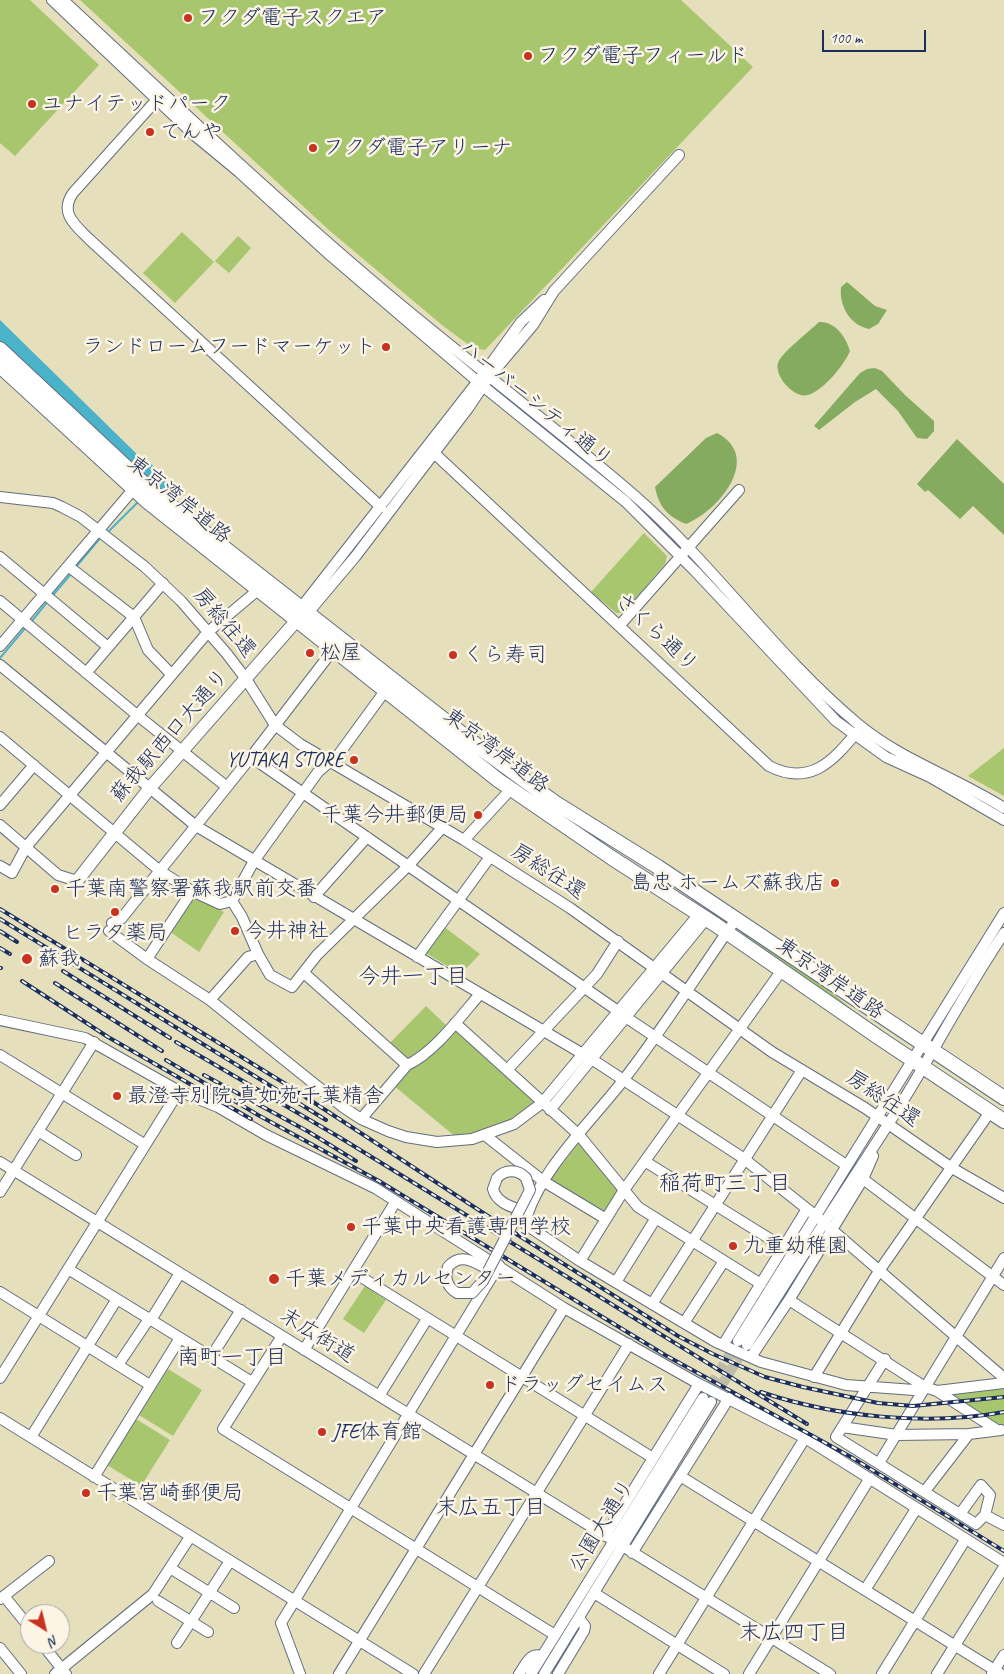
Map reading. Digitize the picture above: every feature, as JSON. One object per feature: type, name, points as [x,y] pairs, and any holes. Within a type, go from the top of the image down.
[{"type":"highway","name":"東京湾岸道路","points":[[0,349],[137,485]]},
{"type":"highway","name":"東京湾岸道路","points":[[0,366],[258,590],[302,614],[333,650],[511,789],[727,932],[923,1068],[1004,1121]]},
{"type":"highway","name":"東京湾岸道路","points":[[150,497],[542,794],[736,919],[1004,1098]]},
{"type":"main road","name":"蘇我駅西口大通り","points":[[77,881],[149,789],[302,614]]},
{"type":"street","name":"ハーバーシティ通り","points":[[52,0],[386,292],[637,498],[815,700],[854,736],[886,757],[930,777],[1004,820]]},
{"type":"street","name":"ハーバーシティ通り","points":[[63,0],[160,96],[332,256],[481,384],[626,502],[684,552],[797,666],[861,727],[896,750],[984,795],[1004,808]]},
{"type":"street","points":[[160,96],[73,193],[66,207],[68,216],[89,239],[381,507]]},
{"type":"street","points":[[302,614],[355,557],[434,453],[487,374],[529,321],[554,291],[679,155]]},
{"type":"street","points":[[302,614],[381,507],[481,384]]},
{"type":"street","name":"さくら通り","points":[[434,453],[620,625],[765,763],[774,768],[796,774],[816,770],[834,758],[861,727]]},
{"type":"street","points":[[0,646],[137,485]]},
{"type":"street","points":[[620,625],[740,490]]},
{"type":"street","points":[[0,497],[54,504],[76,514],[97,530]]},
{"type":"street","name":"房総往還","points":[[97,530],[164,583],[246,678],[275,725],[329,763],[464,840],[618,941],[772,1052],[876,1116],[952,1168],[1004,1198]]},
{"type":"street","points":[[0,557],[56,601],[108,647]]},
{"type":"street","points":[[68,566],[134,617],[148,650],[171,674]]},
{"type":"street","points":[[86,673],[164,583]]},
{"type":"street","points":[[0,866],[12,872],[26,847],[171,674],[208,632],[258,590]]},
{"type":"street","points":[[0,600],[137,716],[227,787]]},
{"type":"street","points":[[333,650],[196,826],[121,919],[110,927],[147,959],[210,1000],[361,1119],[406,1137],[425,1140],[456,1141],[486,1136],[546,1107],[593,1060],[627,1018],[659,970]]},
{"type":"street","points":[[0,665],[196,826],[593,1060],[680,1115],[743,1158],[819,1219],[1004,1378]]},
{"type":"street","points":[[0,737],[160,870],[192,891],[220,904],[232,901],[254,861],[318,772],[339,754],[385,691]]},
{"type":"street","points":[[251,757],[618,1012]]},
{"type":"street","points":[[0,806],[34,765]]},
{"type":"street","points":[[464,840],[511,789]]},
{"type":"street","points":[[0,824],[58,875],[77,881]]},
{"type":"street","points":[[232,901],[242,917],[258,954],[270,975],[292,987],[317,956],[352,919],[408,866],[442,828]]},
{"type":"street","points":[[314,896],[367,837]]},
{"type":"street","points":[[417,957],[490,857]]},
{"type":"street","points":[[147,959],[192,891]]},
{"type":"street","points":[[743,1343],[819,1219],[846,1165],[1004,913]]},
{"type":"street","points":[[546,1107],[583,1055],[618,1012],[659,970],[703,916]]},
{"type":"street","points":[[736,919],[655,1038],[543,1181],[527,1213],[525,1224],[580,1261],[684,1323],[723,1345],[751,1357],[814,1377],[868,1387],[914,1390],[925,1387]]},
{"type":"street","points":[[819,1219],[888,1124],[934,1050],[975,976],[1004,933]]},
{"type":"street","points":[[507,1070],[597,974],[618,941]]},
{"type":"street","points":[[210,1000],[248,957],[258,954]]},
{"type":"street","points":[[580,1261],[624,1190],[680,1115],[782,970]]},
{"type":"street","points":[[304,973],[407,1065]]},
{"type":"street","points":[[361,1119],[407,1065],[416,1061],[455,1023],[480,994]]},
{"type":"street","points":[[627,1018],[846,1165]]},
{"type":"street","points":[[0,1020],[85,1038],[179,1091],[218,1107],[266,1135],[337,1168],[396,1201],[496,1269],[699,1384],[769,1418],[804,1438],[870,1478],[1004,1565],[937,1674]]},
{"type":"street","points":[[455,1023],[579,1135],[638,1207],[761,1284]]},
{"type":"street","points":[[0,1192],[94,1042]]},
{"type":"street","points":[[0,1055],[144,1144]]},
{"type":"street","points":[[652,1304],[743,1158],[802,1070]]},
{"type":"street","points":[[0,1378],[144,1144],[179,1091]]},
{"type":"street","points":[[814,1377],[879,1271],[990,1112]]},
{"type":"street","points":[[38,1131],[76,1155]]},
{"type":"street","points":[[486,1136],[543,1181],[606,1219]]},
{"type":"street","points":[[751,1357],[789,1300],[863,1179],[877,1141]]},
{"type":"street","name":"末広街道","points":[[0,1162],[771,1638],[817,1671],[830,1674]]},
{"type":"street","points":[[646,1162],[783,1247]]},
{"type":"street","points":[[496,1269],[487,1269],[472,1261],[461,1258],[451,1263],[446,1276],[452,1289],[462,1294],[472,1293],[483,1281],[487,1272],[491,1264],[504,1240],[516,1215],[520,1209],[525,1202],[529,1193],[528,1181],[522,1174],[514,1171],[502,1173],[494,1182],[495,1196],[502,1203],[519,1209],[527,1213]]},
{"type":"street","points":[[863,1179],[1004,1285]]},
{"type":"street","points":[[304,1350],[396,1201]]},
{"type":"street","points":[[723,1345],[807,1209]]},
{"type":"street","points":[[616,1282],[656,1218]]},
{"type":"street","points":[[879,1463],[1004,1258]]},
{"type":"street","points":[[684,1323],[724,1260]]},
{"type":"street","points":[[68,1269],[252,1382]]},
{"type":"street","points":[[300,1674],[281,1622],[409,1415],[496,1269]]},
{"type":"street","points":[[353,1272],[455,1338],[653,1458]]},
{"type":"street","points":[[118,1365],[149,1318],[154,1315],[180,1273]]},
{"type":"street","points":[[0,1292],[150,1385]]},
{"type":"street","points":[[31,1437],[116,1299]]},
{"type":"street","points":[[789,1300],[925,1387],[937,1391],[1002,1430]]},
{"type":"street","points":[[339,1674],[564,1308]]},
{"type":"street","points":[[211,1357],[241,1310]]},
{"type":"street","points":[[379,1396],[427,1319]]},
{"type":"street","points":[[282,1336],[223,1429],[555,1635]]},
{"type":"street","points":[[94,1477],[180,1338]]},
{"type":"street","points":[[424,1674],[629,1344]]},
{"type":"street","points":[[884,1359],[836,1437],[976,1524],[985,1515],[990,1496],[981,1484],[960,1514]]},
{"type":"street","points":[[937,1391],[1004,1383]]},
{"type":"street","points":[[606,1536],[699,1384]]},
{"type":"street","points":[[632,1552],[728,1398]]},
{"type":"street","name":"公園大通り","points":[[531,1674],[555,1635],[618,1544],[707,1400]]},
{"type":"street","points":[[0,1418],[413,1674]]},
{"type":"street","points":[[842,1428],[896,1435],[969,1434],[1002,1430]]},
{"type":"street","points":[[925,1491],[969,1434]]},
{"type":"street","points":[[658,1674],[754,1522],[804,1438]]},
{"type":"street","points":[[680,1476],[955,1645],[996,1673],[1004,1655]]},
{"type":"street","points":[[748,1674],[870,1478]]},
{"type":"street","points":[[865,1590],[916,1509]]},
{"type":"street","points":[[985,1515],[1004,1525]]},
{"type":"street","points":[[49,1654],[61,1672],[147,1600],[190,1536]]},
{"type":"street","points":[[882,1674],[965,1540]]},
{"type":"street","name":"公園大通り","points":[[544,1674],[594,1593],[618,1544]]},
{"type":"street","points":[[20,1617],[2,1598],[49,1561]]},
{"type":"street","points":[[177,1644],[230,1561]]},
{"type":"street","points":[[170,1568],[234,1608]]},
{"type":"street","points":[[594,1593],[724,1674]]},
{"type":"street","points":[[158,1601],[208,1632]]},
{"type":"street","points":[[558,1674],[584,1631],[585,1626],[579,1618]]},
{"type":"street","points":[[0,1648],[20,1674]]},
{"type":"street","points":[[520,1674],[532,1656],[536,1654],[542,1656]]},
{"type":"green space","name":"ユナイテッドパーク","points":[[0,0],[30,0],[99,65],[15,156],[0,143]]},
{"type":"green space","points":[[80,0],[681,0],[753,67],[485,350],[473,348],[442,325],[330,231]]},
{"type":"green space","points":[[182,232],[214,262],[175,303],[143,273]]},
{"type":"green space","points":[[238,236],[251,248],[229,273],[215,261]]},
{"type":"green space","points":[[847,282],[875,306],[887,310],[878,324],[869,329],[862,327],[847,314],[842,301],[841,287]]},
{"type":"green space","points":[[819,322],[825,322],[835,327],[843,335],[850,351],[827,383],[808,395],[797,394],[782,380],[779,374],[778,363],[790,348]]},
{"type":"green space","points":[[875,368],[882,371],[934,421],[934,431],[927,439],[917,438],[898,411],[876,389],[855,402],[819,430],[814,426],[860,373],[867,369]]},
{"type":"green space","points":[[717,433],[730,443],[736,456],[736,469],[731,483],[722,496],[711,508],[686,524],[674,518],[665,510],[659,500],[655,487],[706,438]]},
{"type":"green space","points":[[957,439],[1004,484],[1004,535],[973,506],[960,519],[928,490],[925,492],[917,484]]},
{"type":"green space","points":[[644,533],[667,556],[665,564],[627,609],[622,613],[616,613],[591,592]]},
{"type":"green space","points":[[1004,748],[1004,796],[968,776]]},
{"type":"green space","points":[[192,897],[224,912],[199,952],[169,931]]},
{"type":"green space","points":[[443,926],[480,954],[461,974],[424,952]]},
{"type":"green space","points":[[744,931],[803,969],[849,1007],[896,1040],[741,935]]},
{"type":"green space","points":[[426,1006],[447,1026],[411,1061],[406,1060],[388,1045]]},
{"type":"green space","points":[[455,1025],[535,1101],[534,1107],[499,1130],[457,1138],[393,1085]]},
{"type":"green space","points":[[579,1143],[618,1191],[603,1213],[550,1180]]},
{"type":"green space","points":[[365,1286],[386,1300],[364,1333],[343,1319]]},
{"type":"green space","points":[[168,1369],[202,1390],[173,1436],[139,1415]]},
{"type":"green space","points":[[1004,1388],[1004,1425],[996,1426],[949,1396],[951,1392]]},
{"type":"green space","points":[[136,1419],[170,1440],[141,1486],[107,1465]]},
{"type":"water","points":[[0,320],[146,463],[148,461],[174,486],[166,497],[0,344]]},
{"type":"waterway","points":[[107,533],[139,501]]},
{"type":"waterway","points":[[75,568],[101,537]]},
{"type":"waterway","points":[[53,595],[71,574]]},
{"type":"waterway","points":[[31,622],[48,601]]},
{"type":"waterway","points":[[0,658],[26,627]]},
{"type":"tunnel","points":[[703,1398],[737,1343]]},
{"type":"tunnel","points":[[713,1399],[746,1346]]},
{"type":"railway","points":[[0,909],[284,1083],[491,1218],[678,1336],[713,1354],[765,1377],[878,1403],[913,1406],[1004,1397]]},
{"type":"railway","points":[[0,919],[326,1120]]},
{"type":"railway","points":[[0,931],[17,942]]},
{"type":"railway","points":[[0,948],[10,954]]},
{"type":"railway","points":[[63,971],[170,1038]]},
{"type":"railway","points":[[22,981],[108,1037],[251,1119]]},
{"type":"railway","points":[[55,983],[162,1051]]},
{"type":"railway","points":[[176,1042],[339,1137],[807,1424]]},
{"type":"railway","points":[[166,1060],[258,1115],[379,1181],[665,1355],[851,1457],[1004,1551]]},
{"type":"railway","points":[[204,1075],[309,1132],[356,1161]]},
{"type":"railway","points":[[761,1392],[819,1408],[882,1417],[944,1418],[1004,1412]]},
{"type":"place","name":"フクダ電子スクエア","points":[[188,18]]},
{"type":"place","name":"フクダ電子フィールド","points":[[528,56]]},
{"type":"place","name":"ユナイテッドパーク","points":[[32,104]]},
{"type":"place","name":"てんや","points":[[150,132]]},
{"type":"place","name":"フクダ電子アリーナ","points":[[313,148]]},
{"type":"place","name":"ランドロームフードマーケット","points":[[386,347]]},
{"type":"place","name":"松屋","points":[[310,653]]},
{"type":"place","name":"くら寿司","points":[[453,655]]},
{"type":"place","name":"YUTAKA STORE","points":[[354,760]]},
{"type":"place","name":"千葉今井郵便局","points":[[478,815]]},
{"type":"place","name":"島忠 ホームズ蘇我店","points":[[835,883]]},
{"type":"place","name":"千葉南警察署蘇我駅前交番","points":[[55,889]]},
{"type":"place","name":"ヒラタ薬局","points":[[115,912]]},
{"type":"place","name":"今井神社","points":[[235,931]]},
{"type":"place","name":"蘇我","points":[[27,959]]},
{"type":"place","name":"最澄寺別院 真如苑千葉精舎","points":[[117,1096]]},
{"type":"place","name":"千葉中央看護専門学校","points":[[351,1227]]},
{"type":"place","name":"九重幼稚園","points":[[733,1246]]},
{"type":"place","name":"千葉メディカルセンター","points":[[274,1279]]},
{"type":"place","name":"ドラッグセイムス","points":[[490,1385]]},
{"type":"place","name":"JFE体育館","points":[[322,1432]]},
{"type":"place","name":"千葉宮崎郵便局","points":[[86,1493]]},
{"type":"district","name":"今井一丁目","points":[[413,977]]},
{"type":"district","name":"稲荷町三丁目","points":[[725,1184]]},
{"type":"district","name":"南町一丁目","points":[[232,1358]]},
{"type":"district","name":"末広五丁目","points":[[491,1508]]},
{"type":"district","name":"末広四丁目","points":[[794,1633]]}]
